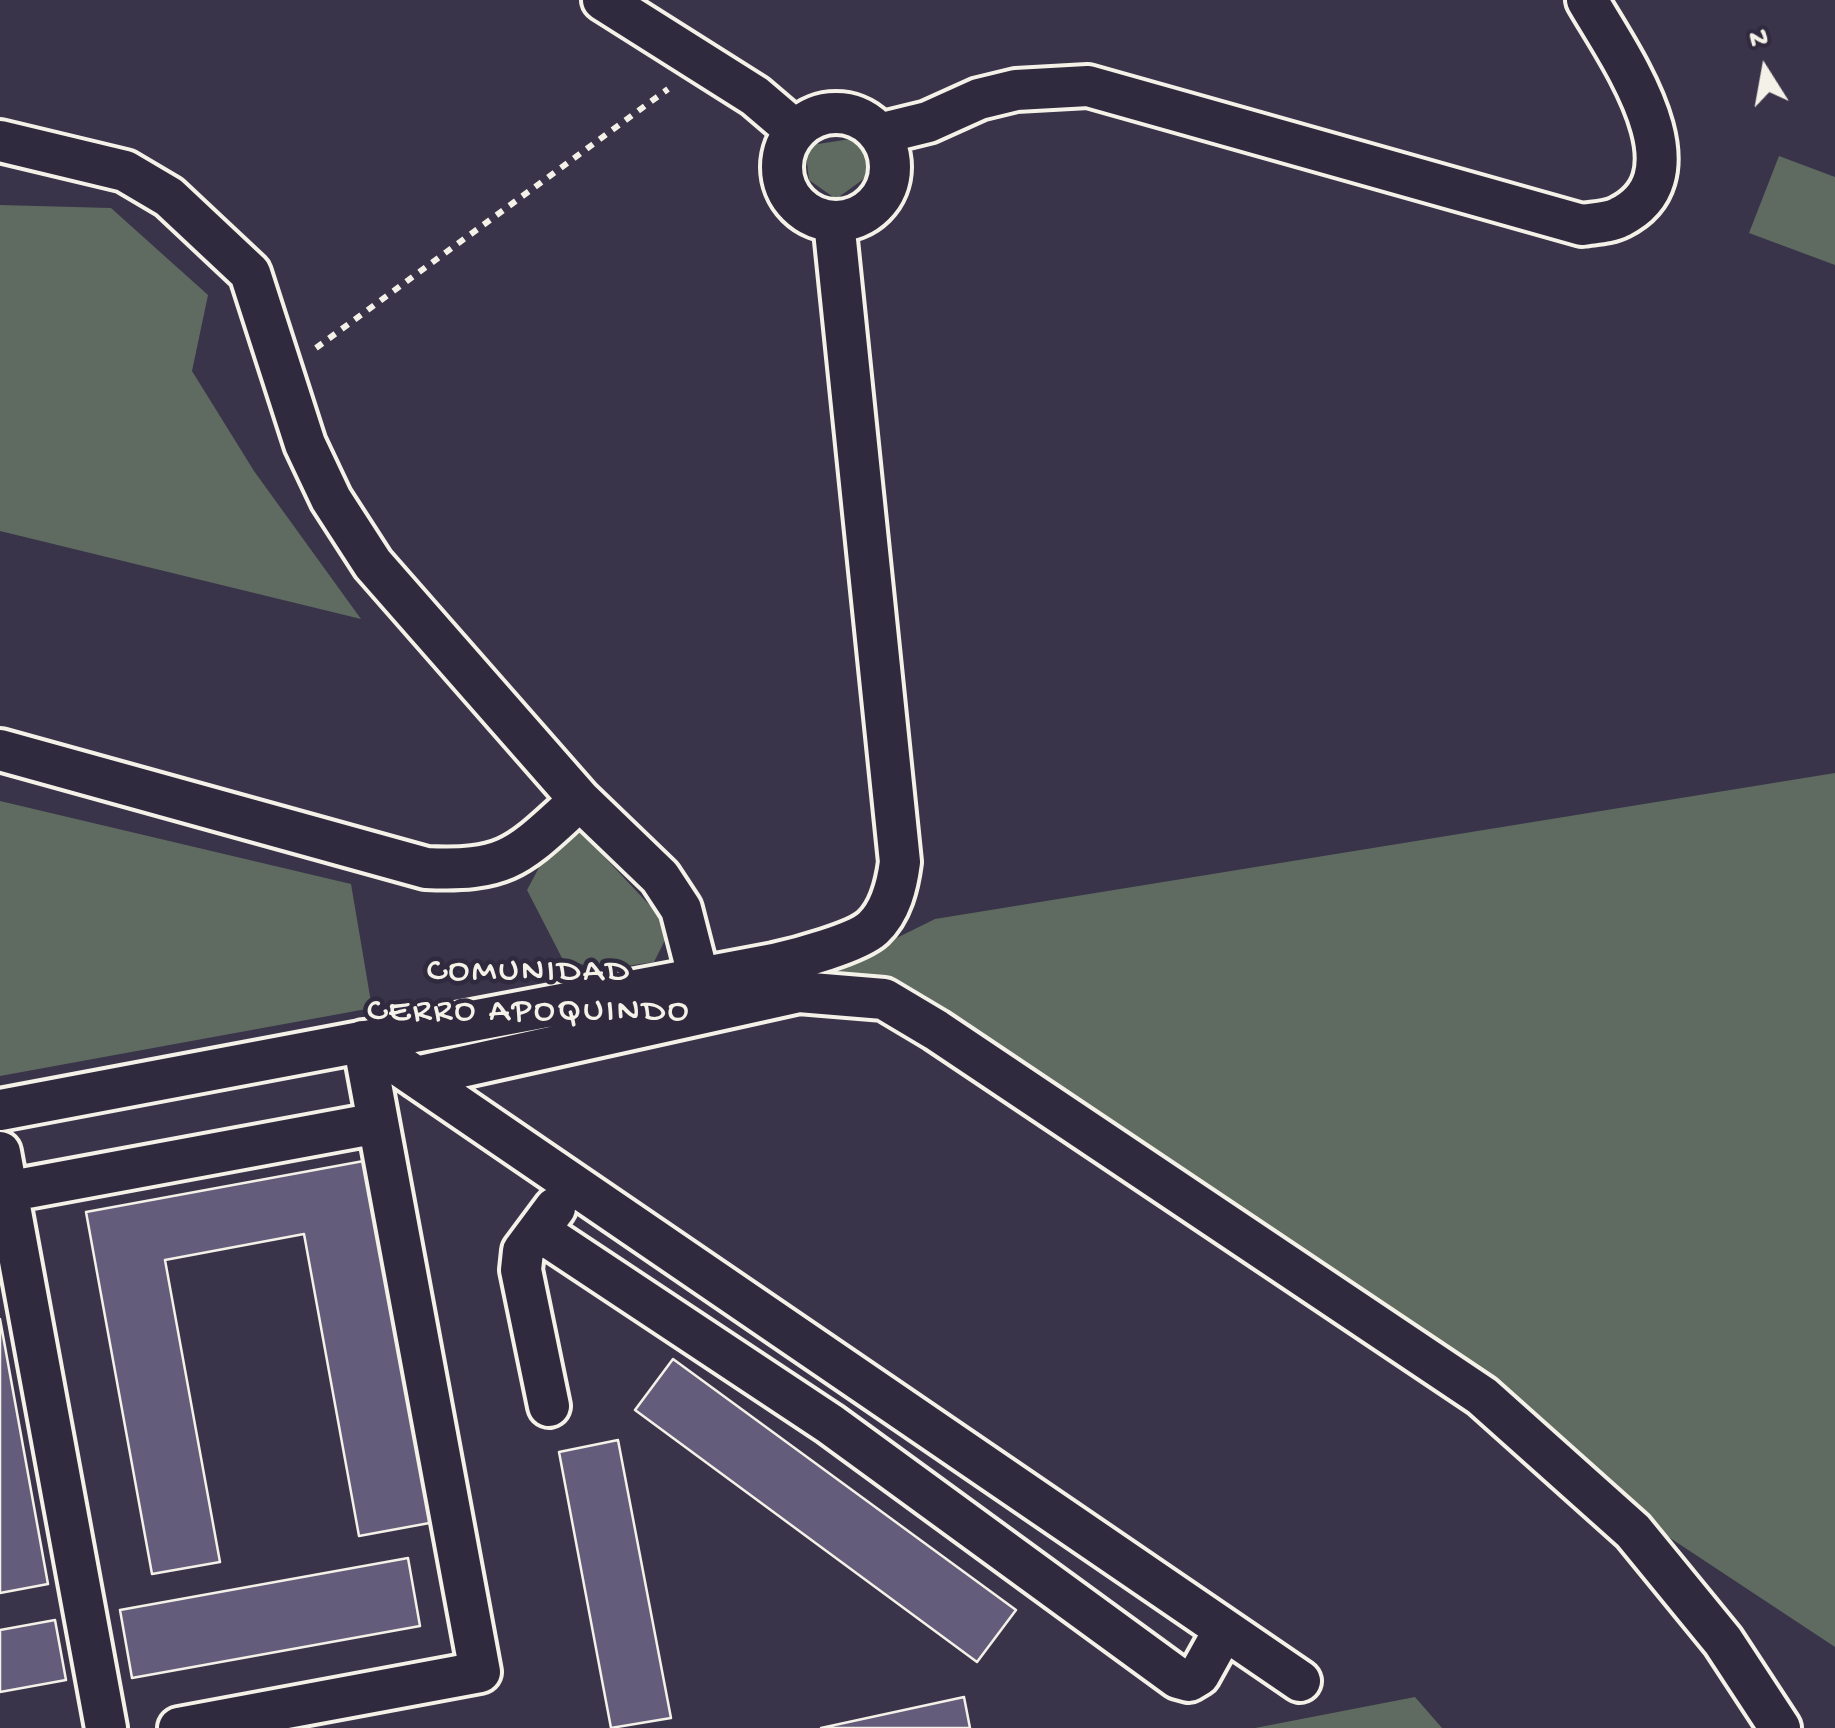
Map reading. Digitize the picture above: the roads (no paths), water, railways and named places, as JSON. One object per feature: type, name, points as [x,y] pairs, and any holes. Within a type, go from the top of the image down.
[{"type":"street","points":[[602,0],[755,96],[796,130]]},
{"type":"street","points":[[880,134],[928,122],[979,99],[1016,90],[1088,86],[1582,225],[1600,222],[1618,218],[1645,198],[1657,171],[1654,130],[1635,82],[1587,0]]},
{"type":"street","points":[[834,113],[866,121],[880,134],[891,172],[886,190],[872,208],[856,218],[819,220],[800,209],[788,194],[781,160],[787,142],[815,117],[834,113]]},
{"type":"street","points":[[0,141],[125,171],[169,197],[250,273],[304,444],[331,499],[373,564],[580,800],[660,876],[681,909],[699,978]]},
{"type":"street","points":[[0,1110],[699,978],[805,956],[871,931],[886,912],[897,883],[899,837],[834,221]]},
{"type":"street","points":[[0,750],[426,868],[468,870],[492,866],[518,854],[580,800]]},
{"type":"street","points":[[416,1077],[799,992],[884,999],[1482,1396],[1633,1531],[1723,1641],[1780,1728]]},
{"type":"street","points":[[363,1041],[1300,1681]]},
{"type":"street","points":[[180,1728],[480,1672],[363,1041]]},
{"type":"street","points":[[4,1192],[378,1123]]},
{"type":"street","points":[[0,1152],[4,1192],[106,1728]]},
{"type":"street","points":[[549,1406],[521,1270],[523,1252],[572,1184]]},
{"type":"street","points":[[538,1231],[830,1424],[1178,1678],[1189,1680],[1199,1675],[1224,1630]]},
{"type":"district","name":"COMUNIDAD CERRO APOQUINDO","points":[[529,994]]}]
